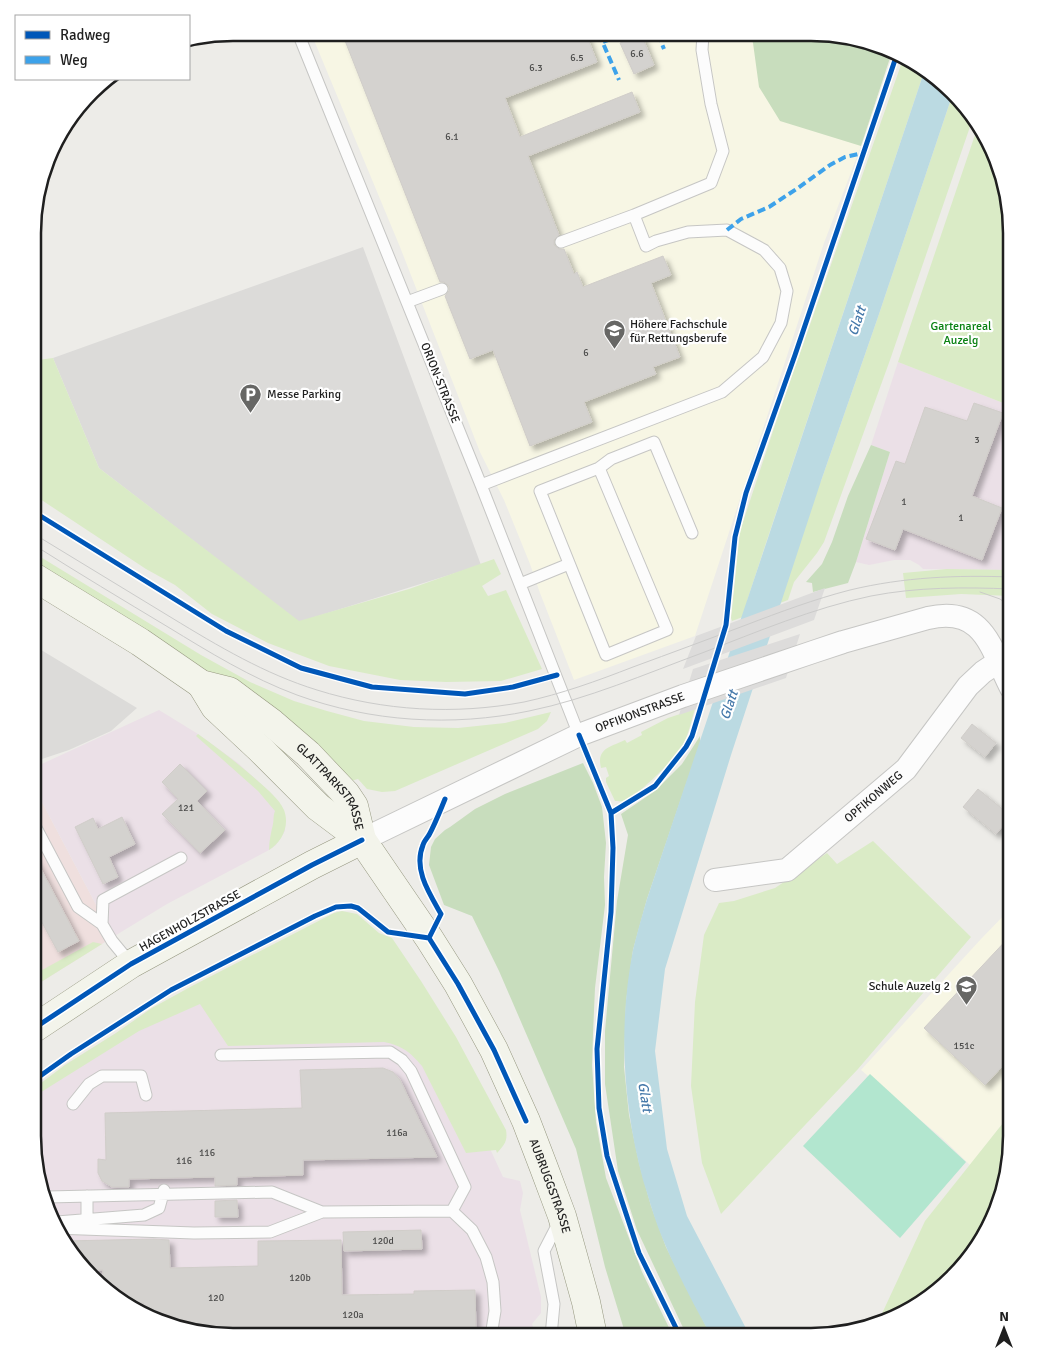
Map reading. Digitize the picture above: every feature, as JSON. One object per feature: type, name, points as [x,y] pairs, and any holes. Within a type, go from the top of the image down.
[{"type":"street","name":"GLATTPARKSTRASSE","points":[[41,581],[140,642],[201,684],[215,707],[318,807],[362,840]]},
{"type":"street","name":"OPFIKONSTRASSE","points":[[362,840],[579,735],[683,696],[843,642],[928,618],[948,616],[958,617],[976,626],[1003,656]]},
{"type":"street","name":"OPFIKONWEG","points":[[715,880],[787,870],[906,768],[968,686],[983,672],[1003,659]]},
{"type":"street","name":"HAGENHOLZSTRASSE","points":[[41,1024],[131,964],[312,865],[362,840]]},
{"type":"street","name":"AUBRUGGSTRASSE","points":[[362,840],[430,938],[494,1050],[526,1122],[562,1216],[592,1328]]},
{"type":"lane","name":"ORION-STRASSE","points":[[301,41],[554,667],[579,735]]},
{"type":"lane","points":[[561,242],[711,184],[723,151],[711,104],[702,50],[703,41]]},
{"type":"lane","points":[[481,485],[722,392],[762,356],[782,323],[787,291],[780,268],[764,250],[727,230],[688,232],[656,241],[646,246],[634,215]]},
{"type":"lane","points":[[407,302],[442,289]]},
{"type":"lane","points":[[599,468],[667,630],[606,655],[540,491],[599,468],[611,459],[654,442],[692,533]]},
{"type":"lane","points":[[520,584],[569,564]]},
{"type":"lane","points":[[41,837],[78,906],[102,924],[112,941],[131,964]]},
{"type":"lane","points":[[102,924],[103,900],[181,858]]},
{"type":"lane","points":[[221,1055],[390,1052],[402,1060],[411,1071],[465,1187],[452,1210]]},
{"type":"lane","points":[[73,1104],[89,1084],[102,1076],[141,1076],[146,1095]]},
{"type":"lane","points":[[51,1197],[163,1192],[272,1192],[322,1212]]},
{"type":"lane","points":[[61,1221],[144,1215],[159,1208],[163,1192]]},
{"type":"lane","points":[[86,1196],[87,1219]]},
{"type":"lane","points":[[65,1228],[194,1233],[270,1232],[322,1212],[452,1210],[472,1230],[486,1257],[493,1282],[494,1311],[492,1328]]},
{"type":"lane","points":[[552,1328],[554,1304],[544,1251],[562,1216]]},
{"type":"shaded area","name":"Höhere Fachschule für Rettungsberufe","points":[[314,41],[810,41],[848,45],[872,51],[890,58],[861,146],[824,243],[695,636],[574,680],[530,564],[504,500],[480,452],[400,247]]},
{"type":"shaded area","name":"Messe Parking","points":[[363,247],[481,565],[299,622],[99,468],[53,358]]},
{"type":"shaded area","points":[[898,362],[1003,403],[1003,570],[923,569],[910,560],[894,560],[869,565],[856,562],[890,452],[871,445]]},
{"type":"shaded area","points":[[41,650],[137,708],[111,731],[69,750],[41,759]]},
{"type":"shaded area","points":[[159,710],[198,734],[238,763],[272,794],[283,810],[285,831],[276,845],[269,850],[167,904],[113,937],[41,800],[41,764]]},
{"type":"shaded area","points":[[41,800],[113,937],[41,982]]},
{"type":"shaded area","name":"Schule Auzelg 2","points":[[1003,916],[1003,1123],[970,1165],[942,1138],[861,1070]]},
{"type":"shaded area","points":[[341,928],[459,1081],[503,1177],[520,1181],[523,1193],[520,1210],[541,1297],[541,1313],[532,1324],[533,1328],[234,1328],[208,1326],[172,1318],[148,1308],[116,1288],[81,1253],[61,1221],[51,1197],[43,1161],[41,1090],[65,1065],[152,1008]]},
{"type":"green space","points":[[752,41],[836,43],[872,51],[890,58],[861,146],[780,121],[759,87]]},
{"type":"green space","points":[[901,64],[922,77],[747,601],[821,481],[950,102],[970,127],[890,360],[824,542],[794,582],[788,600],[732,621],[740,531],[777,419]]},
{"type":"green space","name":"Gartenareal Auzelg","points":[[975,134],[993,172],[1001,208],[1003,234],[1003,403],[898,362]]},
{"type":"green space","points":[[53,358],[99,468],[299,621],[409,589],[494,559],[501,574],[482,586],[488,596],[506,590],[542,669],[501,681],[446,682],[400,680],[329,666],[268,643],[212,614],[175,585],[146,569],[41,500],[41,360]]},
{"type":"green space","points":[[871,445],[890,452],[848,583],[813,592],[812,583],[806,582],[822,564],[848,496]]},
{"type":"green space","points":[[41,557],[201,655],[250,682],[294,701],[364,721],[414,727],[458,728],[505,723],[551,712],[547,721],[538,729],[395,791],[382,792],[367,789],[358,779],[351,781],[270,711],[41,567]]},
{"type":"green space","points":[[947,569],[1003,570],[1003,596],[961,594],[906,598],[903,573]]},
{"type":"green space","points":[[695,709],[684,742],[672,760],[637,793],[623,801],[615,801],[606,782],[606,778],[609,776],[606,767],[601,768],[600,761],[603,752],[625,740],[627,743],[642,735],[641,732],[668,718]]},
{"type":"green space","points":[[198,734],[251,775],[282,806],[286,816],[285,828],[284,833],[274,847],[269,850],[275,811],[258,791],[196,736]]},
{"type":"green space","points":[[700,736],[700,743],[647,899],[633,950],[626,1002],[624,1067],[629,1115],[639,1163],[651,1206],[666,1247],[707,1328],[683,1328],[637,1230],[618,1171],[605,1084],[605,1031],[617,901],[628,835],[621,814],[655,791],[682,764]]},
{"type":"green space","points":[[583,763],[602,807],[606,843],[605,905],[595,988],[592,1065],[596,1122],[606,1178],[642,1272],[669,1328],[624,1328],[605,1267],[576,1149],[499,971],[472,916],[444,905],[429,865],[431,847],[435,839],[475,809],[505,794]]},
{"type":"green space","points":[[873,841],[971,937],[858,1069],[721,1214],[702,1163],[691,1086],[695,1002],[704,935],[719,903],[734,901],[775,888],[827,853],[837,864]]},
{"type":"green space","points":[[342,911],[357,914],[379,933],[392,938],[456,1037],[506,1130],[505,1143],[497,1153],[496,1150],[466,1153],[422,1066],[410,1053],[396,1045],[384,1042],[228,1046],[200,1004],[139,1031],[41,1092],[41,1083],[152,1008],[334,913]]},
{"type":"green space","points":[[93,942],[102,944],[41,982],[41,971]]},
{"type":"green space","points":[[870,1074],[966,1162],[900,1238],[803,1146]]},
{"type":"green space","points":[[1003,1123],[999,1173],[993,1197],[977,1232],[963,1253],[928,1288],[907,1302],[882,1314],[925,1221]]},
{"type":"water","name":"Glatt","points":[[922,77],[950,102],[821,481],[731,755],[665,969],[655,1051],[667,1149],[687,1216],[746,1328],[707,1328],[664,1241],[643,1180],[636,1152],[627,1095],[624,1037],[625,1008],[633,950],[647,899]]},
{"type":"pier","points":[[825,588],[814,620],[683,669],[696,636]]},
{"type":"pier","points":[[800,634],[786,678],[679,715],[693,669]]},
{"type":"building","points":[[345,41],[589,41],[597,62],[505,98],[520,137],[632,92],[640,112],[528,156],[559,235],[554,240],[554,245],[559,249],[564,249],[574,274],[577,272],[583,287],[663,256],[671,275],[651,283],[680,357],[653,367],[656,374],[584,402],[592,422],[530,446],[493,350],[470,359],[445,296],[449,291],[449,286],[444,282],[440,282]]},
{"type":"building","points":[[625,41],[644,41],[654,65],[634,74],[620,43]]},
{"type":"building","points":[[974,403],[1003,413],[972,496],[1002,508],[982,560],[903,529],[895,550],[866,539],[896,461],[905,464],[925,407],[967,421]]},
{"type":"building","points":[[972,724],[996,743],[985,757],[961,738]]},
{"type":"building","points":[[180,764],[207,791],[197,801],[225,830],[200,853],[162,814],[178,799],[162,782]]},
{"type":"building","points":[[978,789],[1003,809],[1003,826],[996,834],[963,807]]},
{"type":"building","points":[[122,817],[135,844],[109,857],[118,877],[103,884],[75,827],[93,818],[98,829]]},
{"type":"building","points":[[41,869],[79,941],[58,952],[41,921]]},
{"type":"building","points":[[1003,944],[1003,1066],[985,1085],[924,1028]]},
{"type":"building","points":[[383,1068],[393,1072],[400,1080],[437,1157],[303,1160],[303,1175],[237,1177],[237,1185],[215,1186],[215,1177],[129,1179],[129,1187],[112,1187],[102,1181],[98,1173],[98,1159],[106,1160],[105,1113],[302,1108],[300,1070]]},
{"type":"building","points":[[237,1200],[238,1217],[215,1217],[215,1201]]},
{"type":"building","points":[[421,1230],[422,1249],[344,1251],[343,1232]]},
{"type":"building","points":[[169,1240],[170,1268],[258,1266],[258,1241],[341,1240],[342,1295],[414,1294],[414,1291],[475,1290],[476,1328],[234,1328],[196,1324],[172,1318],[148,1308],[144,1306],[144,1303],[138,1303],[116,1288],[103,1276],[103,1270],[97,1270],[89,1262],[73,1241]]},
{"type":"tram line","points":[[41,538],[207,639],[260,668],[317,690],[342,697],[368,703],[420,709],[472,709],[524,702],[552,695],[579,687],[798,606],[850,590],[890,582],[931,578],[1003,577]]},
{"type":"tram line","points":[[41,549],[199,646],[263,681],[325,704],[354,711],[412,719],[471,719],[500,716],[551,706],[616,685],[807,614],[871,596],[941,588],[1003,589]]},
{"type":"tram line","points":[[980,592],[1003,601]]},
{"type":"marked path","points":[[602,41],[619,80]]},
{"type":"marked path","points":[[661,41],[664,49]]},
{"type":"marked path","points":[[727,230],[741,219],[769,207],[830,165],[845,157],[863,153]]},
{"type":"cycle path","points":[[676,1328],[639,1253],[607,1156],[599,1108],[597,1049],[611,912],[613,848],[611,813],[655,786],[686,747],[692,736],[726,625],[735,537],[746,493],[895,61]]},
{"type":"cycle path","points":[[41,516],[226,631],[301,668],[372,687],[465,694],[513,687],[557,675]]},
{"type":"cycle path","points":[[579,735],[611,813]]},
{"type":"cycle path","points":[[429,938],[441,914],[424,881],[421,872],[420,854],[445,799]]},
{"type":"cycle path","points":[[41,1024],[131,964],[312,865],[362,840]]},
{"type":"cycle path","points":[[41,1075],[171,990],[336,907],[351,906],[358,908],[388,932],[429,938]]},
{"type":"cycle path","points":[[429,938],[458,984],[494,1050],[526,1121]]},
{"type":"place","name":"Höhere Fachschule für Rettungsberufe","points":[[614,350]]},
{"type":"place","name":"Messe Parking","points":[[251,413]]},
{"type":"place","name":"Schule Auzelg 2","points":[[966,1005]]}]
